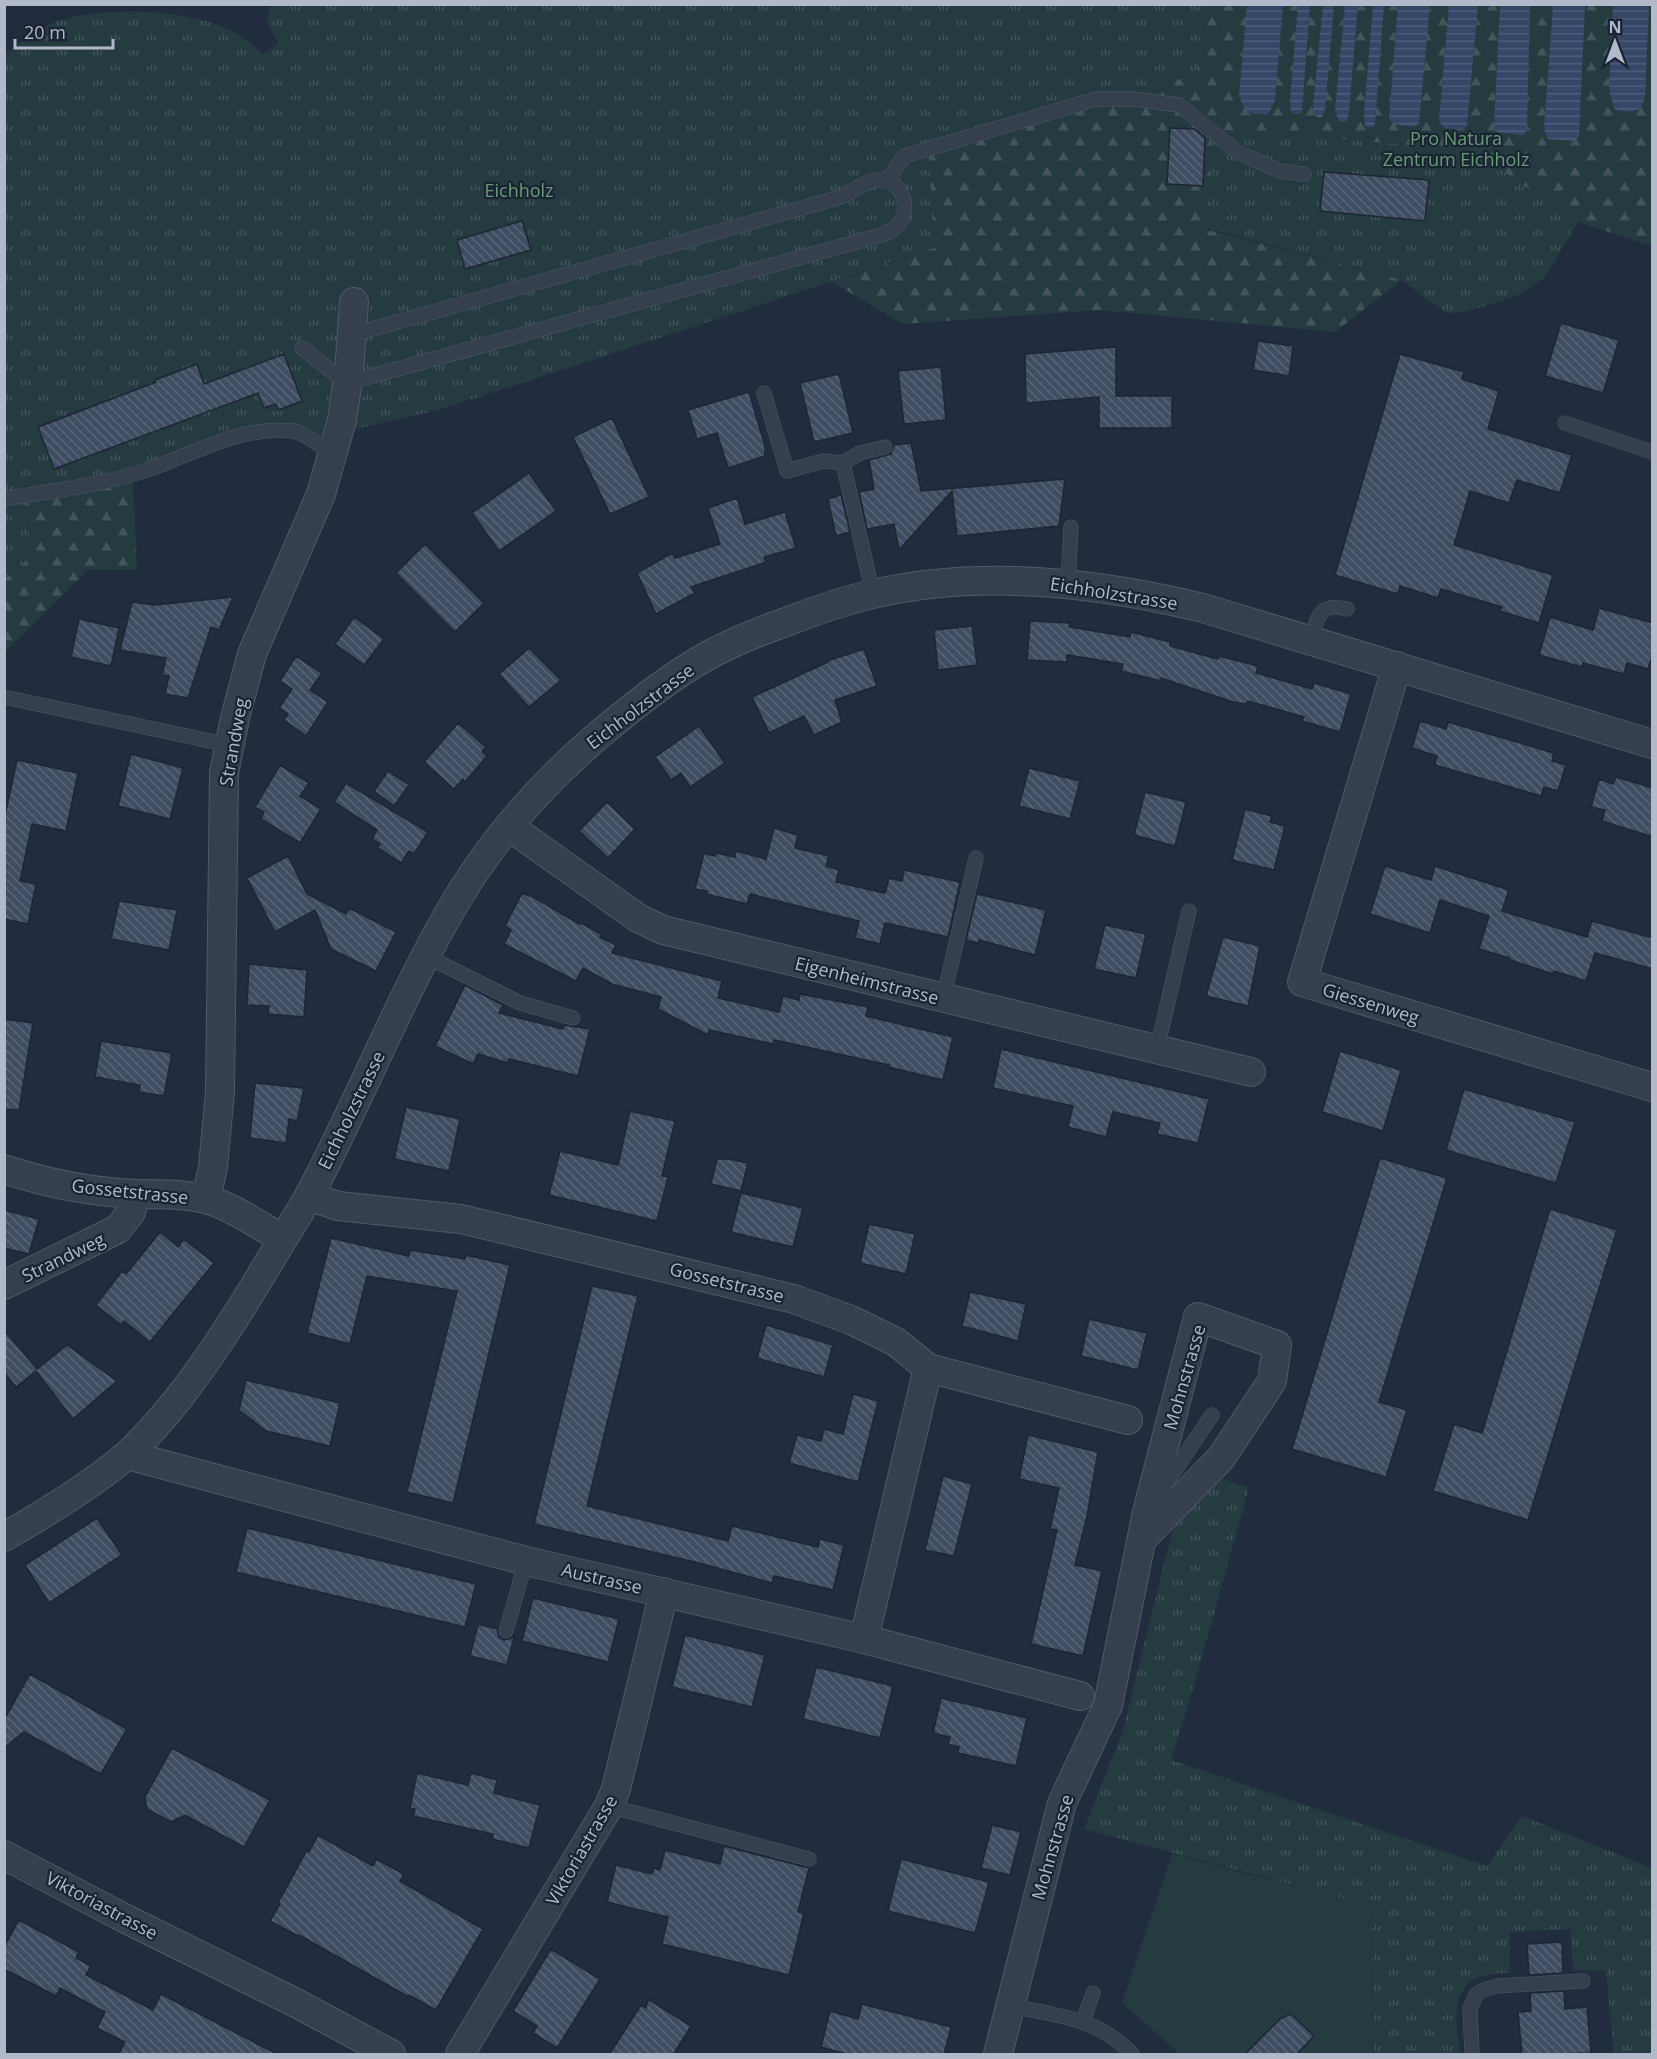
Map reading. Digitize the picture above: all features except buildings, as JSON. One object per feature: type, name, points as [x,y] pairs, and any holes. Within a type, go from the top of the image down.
[{"type":"street","name":"Strandweg","points":[[206,1199],[213,1167],[220,1092],[224,774],[252,654],[321,494],[342,420],[354,302]]},
{"type":"street","name":"Eichholzstrasse","points":[[4,1536],[42,1515],[127,1455],[163,1418],[194,1378],[240,1311],[309,1196],[426,956],[462,891],[538,792],[576,754],[620,717],[708,656],[762,630],[873,594],[912,587],[959,582],[1068,584],[1157,597],[1203,608],[1653,744]]},
{"type":"street","name":"Giessenweg","points":[[1397,666],[1302,982],[1653,1087]]},
{"type":"street","name":"Eigenheimstrasse","points":[[510,827],[650,925],[943,999],[1251,1072]]},
{"type":"street","name":"Gossetstrasse","points":[[4,1169],[77,1187],[135,1194],[180,1194],[206,1199],[238,1213],[283,1239]]},
{"type":"street","name":"Strandweg","points":[[4,1285],[106,1237],[118,1229],[131,1212],[135,1194]]},
{"type":"street","name":"Gossetstrasse","points":[[309,1196],[338,1206],[461,1219],[794,1299],[851,1320],[896,1342],[928,1368],[1128,1420]]},
{"type":"street","name":"Mohnstrasse","points":[[998,2055],[1062,1803],[1108,1705],[1144,1526],[1198,1317],[1277,1345],[1272,1381],[1221,1458],[1144,1526]]},
{"type":"street","points":[[864,1639],[928,1368]]},
{"type":"street","name":"Austrasse","points":[[127,1455],[526,1561],[864,1639],[1080,1696]]},
{"type":"street","name":"Viktoriastrasse","points":[[460,2055],[609,1806],[616,1789],[664,1592]]},
{"type":"street","name":"Viktoriastrasse","points":[[4,1855],[124,1918],[296,2003],[391,2055]]},
{"type":"lane","points":[[888,180],[904,156],[1096,99],[1133,99],[1179,105],[1237,152],[1280,171],[1304,174]]},
{"type":"lane","points":[[302,348],[347,383],[885,234],[898,225],[904,212],[904,196],[896,185],[888,180],[874,180],[841,197],[351,335]]},
{"type":"lane","points":[[764,393],[787,471],[823,461],[843,462],[860,453],[885,447]]},
{"type":"lane","points":[[1565,423],[1653,452]]},
{"type":"lane","points":[[4,499],[143,471],[227,439],[266,431],[295,431],[331,454]]},
{"type":"lane","points":[[843,462],[873,594]]},
{"type":"lane","points":[[1068,584],[1071,527]]},
{"type":"lane","points":[[1311,641],[1319,615],[1324,609],[1335,606],[1347,609]]},
{"type":"lane","points":[[4,697],[229,745]]},
{"type":"lane","points":[[943,999],[976,858]]},
{"type":"lane","points":[[1157,1049],[1189,911]]},
{"type":"lane","points":[[426,956],[520,1004],[573,1018]]},
{"type":"lane","points":[[1144,1526],[1212,1415]]},
{"type":"lane","points":[[506,1631],[526,1561]]},
{"type":"lane","points":[[609,1806],[809,1859]]},
{"type":"lane","points":[[1472,2055],[1470,2008],[1476,1995],[1481,1991],[1496,1986],[1583,1981]]},
{"type":"lane","points":[[1083,2021],[1093,1994]]},
{"type":"lane","points":[[1010,2006],[1083,2021],[1122,2044],[1132,2055]]},
{"type":"green space","points":[[271,4],[1652,5],[1652,204],[1578,222],[1544,278],[1519,295],[1465,312],[1448,313],[1402,280],[930,155],[934,248],[439,410],[324,436],[257,437],[24,498],[32,551],[19,570],[5,578],[5,54],[50,24],[92,14],[143,12],[193,18],[215,24],[238,34],[263,54],[278,43],[267,22]]},
{"type":"green space","points":[[1006,4],[1007,6],[951,16],[949,5]]},
{"type":"green space","name":"Pro Natura Zentrum Eichholz","points":[[1202,5],[1247,5],[1239,96],[1268,115],[1275,100],[1283,5],[1298,5],[1290,105],[1299,114],[1302,111],[1310,5],[1323,5],[1313,106],[1325,109],[1334,5],[1345,5],[1335,110],[1347,120],[1358,5],[1373,5],[1364,114],[1375,124],[1384,5],[1398,5],[1389,120],[1417,125],[1430,5],[1449,5],[1439,121],[1467,125],[1478,5],[1500,5],[1494,126],[1527,129],[1530,5],[1553,5],[1544,129],[1579,136],[1585,5],[1613,5],[1609,89],[1645,97],[1649,5],[1652,5],[1652,246],[1578,222],[1472,150],[1212,129],[1208,230],[1402,280],[1335,332],[1100,310],[903,324],[832,282],[934,248],[928,139],[1197,75]]},
{"type":"green space","points":[[133,476],[137,570],[88,570],[5,652],[5,578],[19,570],[32,551],[24,497]]},
{"type":"green space","points":[[1223,1479],[1249,1488],[1171,1760],[1487,1866],[1522,1816],[1652,1868],[1652,2054],[1614,2054],[1606,1971],[1573,1970],[1570,1929],[1510,1932],[1510,1972],[1477,1978],[1465,1987],[1460,1995],[1456,2014],[1460,2054],[1374,2054],[1371,1906],[1084,1829],[1123,1730],[1172,1532],[1190,1500]]},
{"type":"green space","points":[[1172,1854],[1371,1906],[1374,2054],[1296,2054],[1314,2036],[1290,2015],[1280,2023],[1277,2021],[1253,2045],[1249,2054],[1180,2054],[1122,2003]]},
{"type":"water","points":[[1247,5],[1283,5],[1275,100],[1268,115],[1249,113],[1239,96]]},
{"type":"water","points":[[1298,5],[1310,5],[1302,111],[1300,114],[1294,114],[1291,111],[1290,99]]},
{"type":"water","points":[[1323,5],[1334,5],[1325,109],[1322,117],[1318,118],[1313,113],[1313,106]]},
{"type":"water","points":[[1345,5],[1358,5],[1349,112],[1347,121],[1339,122],[1335,110]]},
{"type":"water","points":[[1373,5],[1384,5],[1375,124],[1374,127],[1365,127],[1364,113]]},
{"type":"water","points":[[1398,5],[1430,5],[1419,123],[1415,127],[1394,124],[1389,119]]},
{"type":"water","points":[[1449,5],[1478,5],[1467,125],[1464,130],[1444,128],[1439,121]]},
{"type":"water","points":[[1500,5],[1530,5],[1527,129],[1524,135],[1499,133],[1495,131],[1494,126]]},
{"type":"water","points":[[1553,5],[1585,5],[1579,136],[1574,141],[1548,139],[1544,129]]},
{"type":"water","points":[[1613,5],[1649,5],[1645,97],[1638,110],[1614,109],[1609,89]]},
{"type":"park label","name":"Eichholz","points":[[519,190]]}]
